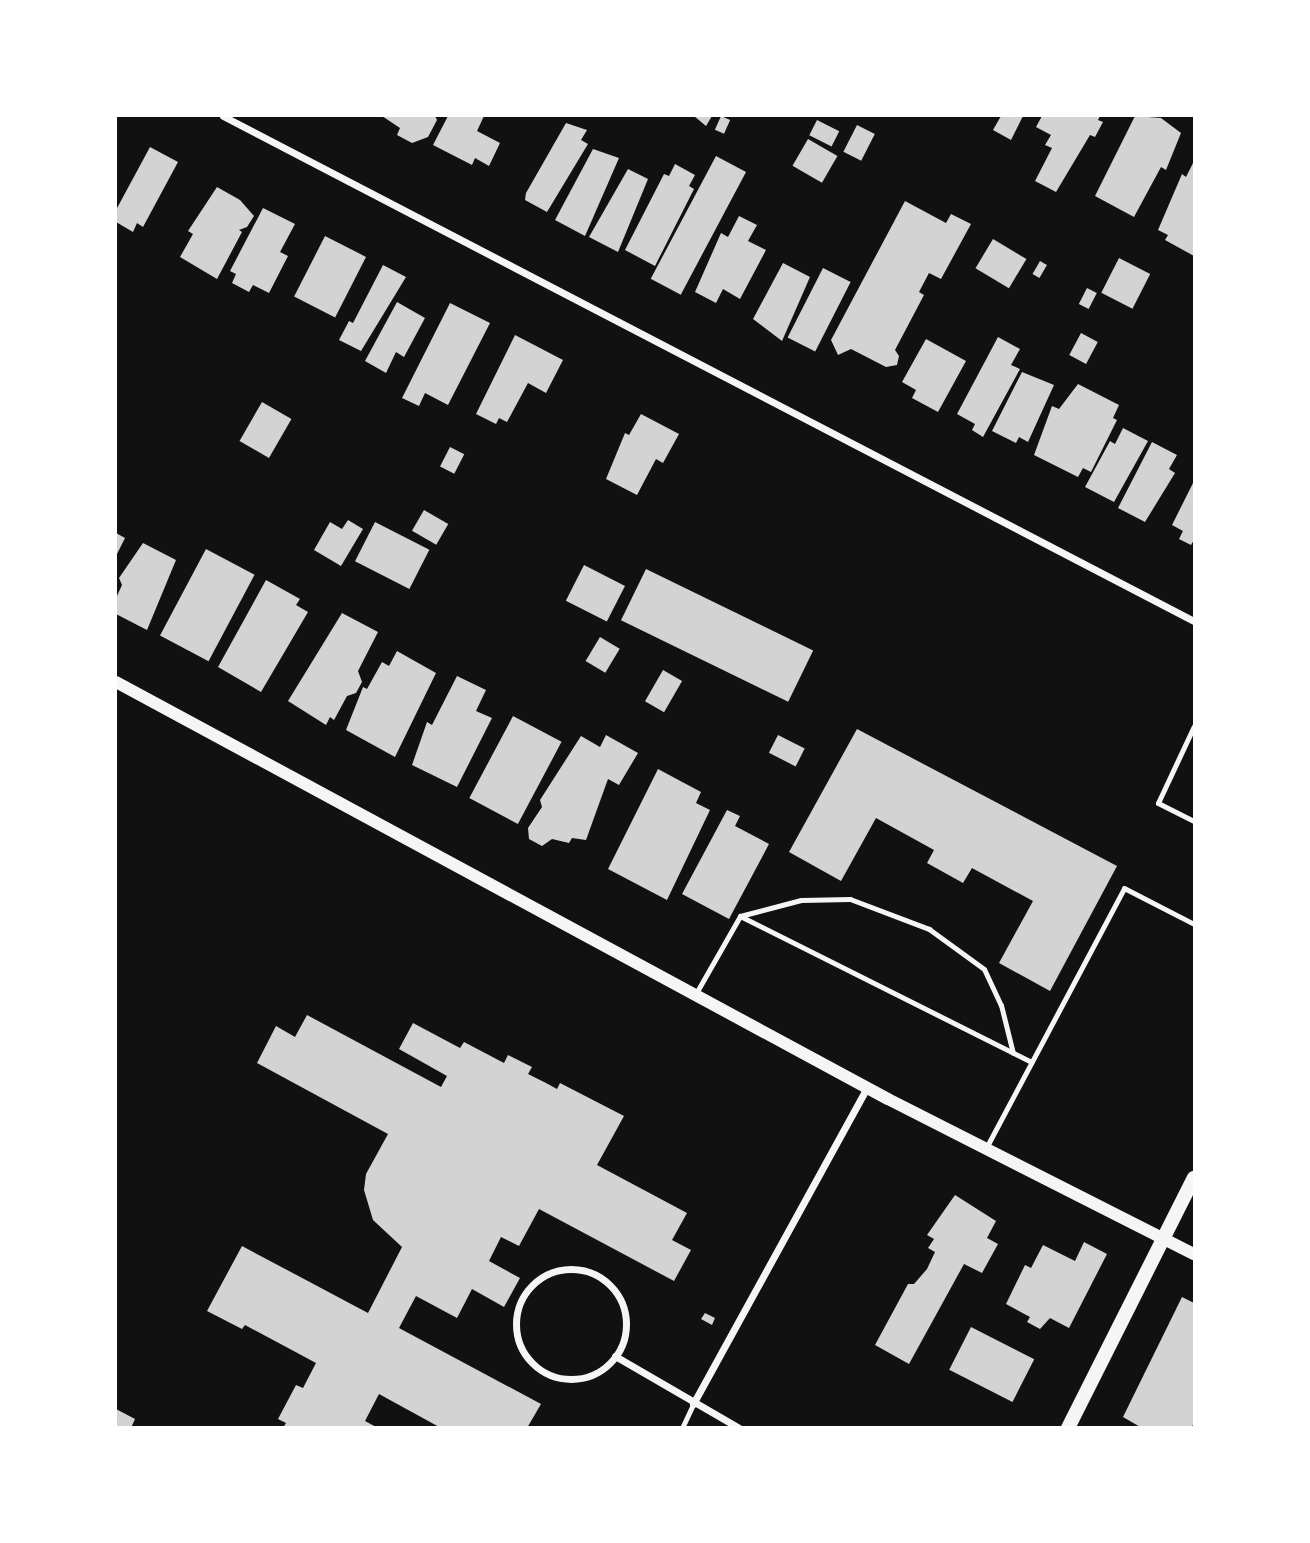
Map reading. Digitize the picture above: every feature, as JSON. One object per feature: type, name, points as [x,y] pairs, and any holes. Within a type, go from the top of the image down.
[{"type":"main road","points":[[1068,1427],[1195,1178]]},
{"type":"street","points":[[223,116],[1195,621]]},
{"type":"street","points":[[116,682],[867,1087],[1195,1254]]},
{"type":"street","points":[[693,1404],[867,1087]]},
{"type":"street","points":[[571,1269],[603,1279],[623,1307],[626,1324],[615,1356],[584,1377],[565,1379],[531,1363],[516,1329],[517,1310],[526,1293],[554,1271],[571,1269]]},
{"type":"street","points":[[615,1356],[693,1404],[738,1427]]},
{"type":"lane","points":[[1195,726],[1158,803],[1195,821]]},
{"type":"lane","points":[[986,1148],[1124,888],[1195,924]]},
{"type":"lane","points":[[695,995],[740,916],[801,900],[850,899],[929,929],[984,969],[1001,1004],[1014,1054]]},
{"type":"lane","points":[[740,916],[1031,1062]]},
{"type":"lane","points":[[682,1427],[693,1404]]},
{"type":"building","points":[[382,116],[435,116],[437,120],[428,137],[412,143],[397,135],[400,128]]},
{"type":"building","points":[[448,116],[484,116],[477,131],[500,143],[489,166],[475,158],[472,165],[433,145]]},
{"type":"building","points":[[694,116],[712,116],[706,126]]},
{"type":"building","points":[[721,116],[730,120],[724,134],[715,130]]},
{"type":"building","points":[[1001,116],[1023,116],[1011,140],[993,130]]},
{"type":"building","points":[[1042,116],[1100,116],[1098,120],[1103,122],[1095,137],[1090,135],[1056,192],[1035,181],[1052,148],[1045,145],[1051,135],[1036,127]]},
{"type":"building","points":[[1135,116],[1161,118],[1181,133],[1166,170],[1161,167],[1134,217],[1095,196]]},
{"type":"building","points":[[817,120],[839,131],[832,146],[809,135]]},
{"type":"building","points":[[566,123],[587,130],[581,140],[588,144],[547,212],[525,200],[526,193]]},
{"type":"building","points":[[857,125],[875,134],[861,161],[843,152]]},
{"type":"building","points":[[808,139],[837,156],[822,183],[792,166]]},
{"type":"building","points":[[150,147],[178,162],[143,227],[137,223],[133,232],[116,222],[116,210]]},
{"type":"building","points":[[593,149],[619,158],[585,236],[555,220]]},
{"type":"building","points":[[716,156],[746,172],[681,295],[651,279]]},
{"type":"building","points":[[1194,161],[1194,256],[1165,240],[1168,235],[1158,230],[1182,174],[1186,177]]},
{"type":"building","points":[[675,164],[695,175],[689,186],[694,189],[655,266],[625,250],[664,174],[669,176]]},
{"type":"building","points":[[628,169],[648,179],[618,252],[589,237]]},
{"type":"building","points":[[217,187],[240,200],[254,216],[247,227],[239,230],[242,232],[217,279],[180,257],[193,234],[188,231]]},
{"type":"building","points":[[905,201],[946,223],[951,214],[971,224],[941,279],[929,273],[919,292],[924,295],[895,350],[899,356],[897,365],[886,367],[851,349],[838,355],[831,340]]},
{"type":"building","points":[[263,208],[295,224],[280,252],[288,256],[269,293],[253,285],[249,292],[232,283],[236,274],[230,271]]},
{"type":"building","points":[[739,216],[757,225],[748,241],[766,250],[740,299],[723,289],[716,303],[695,292],[721,233],[728,237]]},
{"type":"building","points":[[325,236],[366,257],[335,317],[294,297]]},
{"type":"building","points":[[993,239],[1026,259],[1009,288],[975,268]]},
{"type":"building","points":[[1119,258],[1150,274],[1132,309],[1101,293]]},
{"type":"building","points":[[1040,261],[1047,265],[1039,278],[1032,274]]},
{"type":"building","points":[[783,263],[810,277],[782,341],[753,319]]},
{"type":"building","points":[[383,265],[406,277],[361,351],[339,340],[349,321],[353,323]]},
{"type":"building","points":[[823,268],[851,282],[815,352],[788,337]]},
{"type":"building","points":[[1087,288],[1097,293],[1089,309],[1079,304]]},
{"type":"building","points":[[397,302],[425,318],[404,357],[396,352],[386,373],[365,361]]},
{"type":"building","points":[[450,303],[490,323],[448,405],[425,393],[419,406],[402,398]]},
{"type":"building","points":[[1081,333],[1098,342],[1086,364],[1069,355]]},
{"type":"building","points":[[515,335],[563,360],[546,393],[528,383],[507,422],[499,418],[496,424],[476,414]]},
{"type":"building","points":[[998,337],[1020,349],[1011,365],[1020,369],[983,437],[972,430],[975,424],[957,414]]},
{"type":"building","points":[[926,339],[966,361],[938,412],[912,398],[916,390],[902,382]]},
{"type":"building","points":[[1022,372],[1054,385],[1028,442],[1019,437],[1016,443],[992,431]]},
{"type":"building","points":[[1078,384],[1119,405],[1113,418],[1117,420],[1091,472],[1083,468],[1078,477],[1034,455],[1052,406],[1059,409]]},
{"type":"building","points":[[262,402],[291,419],[269,458],[240,441]]},
{"type":"building","points":[[641,414],[679,434],[663,463],[656,459],[637,495],[606,479],[625,433],[629,435]]},
{"type":"building","points":[[1123,428],[1148,441],[1114,502],[1085,487],[1110,441],[1115,444]]},
{"type":"building","points":[[1152,442],[1177,455],[1169,469],[1175,473],[1145,522],[1118,508]]},
{"type":"building","points":[[450,447],[464,454],[454,474],[440,467]]},
{"type":"building","points":[[1194,481],[1194,540],[1191,545],[1179,539],[1183,531],[1172,525]]},
{"type":"building","points":[[424,510],[448,524],[436,545],[412,531]]},
{"type":"building","points":[[348,520],[363,529],[341,566],[314,550],[330,522],[342,529]]},
{"type":"building","points":[[375,522],[429,550],[409,589],[355,561]]},
{"type":"building","points":[[116,533],[125,538],[116,556]]},
{"type":"building","points":[[143,543],[176,560],[147,630],[116,614],[116,598],[122,585],[119,578]]},
{"type":"building","points":[[206,549],[255,575],[209,661],[160,636]]},
{"type":"building","points":[[584,565],[625,586],[607,622],[566,601]]},
{"type":"building","points":[[646,569],[813,651],[788,702],[621,620]]},
{"type":"building","points":[[266,580],[300,599],[296,605],[308,612],[261,692],[218,667]]},
{"type":"building","points":[[342,613],[378,632],[358,671],[362,682],[356,693],[347,696],[334,720],[330,717],[326,725],[288,701]]},
{"type":"building","points":[[600,637],[620,649],[605,673],[586,661]]},
{"type":"building","points":[[397,651],[436,673],[395,757],[346,730],[363,687],[367,689],[382,662],[389,666]]},
{"type":"building","points":[[663,670],[682,681],[664,712],[645,701]]},
{"type":"building","points":[[457,676],[486,690],[476,711],[492,718],[457,787],[412,765],[427,722],[432,725]]},
{"type":"building","points":[[513,716],[562,742],[518,824],[469,798]]},
{"type":"building","points":[[857,729],[1117,866],[1050,991],[999,963],[1033,901],[972,868],[963,883],[927,863],[934,850],[876,818],[841,881],[789,852]]},
{"type":"building","points":[[606,735],[638,753],[619,785],[608,779],[586,840],[572,838],[569,843],[552,839],[542,846],[529,839],[528,828],[542,807],[540,800],[581,736],[600,747]]},
{"type":"building","points":[[778,735],[805,749],[796,766],[769,753]]},
{"type":"building","points":[[658,769],[701,792],[696,803],[710,810],[667,900],[608,869]]},
{"type":"building","points":[[727,810],[740,816],[735,826],[769,844],[729,919],[682,894]]},
{"type":"building","points":[[307,1015],[441,1087],[447,1076],[399,1049],[413,1023],[460,1048],[464,1042],[504,1063],[508,1055],[532,1067],[528,1074],[557,1089],[560,1083],[624,1116],[597,1165],[687,1213],[672,1240],[691,1250],[674,1281],[539,1209],[519,1246],[501,1237],[489,1261],[520,1278],[504,1307],[472,1289],[457,1318],[416,1296],[399,1328],[541,1404],[527,1428],[441,1428],[379,1394],[365,1421],[378,1428],[283,1428],[286,1423],[278,1419],[296,1385],[303,1388],[316,1363],[245,1325],[242,1329],[207,1311],[242,1246],[368,1313],[402,1247],[373,1220],[364,1190],[366,1174],[388,1134],[257,1063],[276,1026],[295,1037]]},
{"type":"building","points":[[955,1195],[996,1221],[987,1238],[998,1244],[982,1273],[964,1264],[909,1364],[875,1345],[908,1284],[914,1284],[927,1269],[935,1252],[928,1248],[934,1239],[927,1235]]},
{"type":"building","points":[[1084,1242],[1107,1254],[1069,1328],[1050,1318],[1040,1329],[1027,1322],[1030,1317],[1006,1304],[1025,1265],[1031,1268],[1043,1245],[1075,1261]]},
{"type":"building","points":[[1182,1297],[1194,1303],[1194,1423],[1191,1428],[1142,1428],[1123,1417]]},
{"type":"building","points":[[705,1313],[715,1318],[712,1325],[701,1319]]},
{"type":"building","points":[[971,1327],[1034,1359],[1012,1402],[949,1370]]},
{"type":"building","points":[[116,1409],[135,1419],[131,1428],[116,1428]]}]
